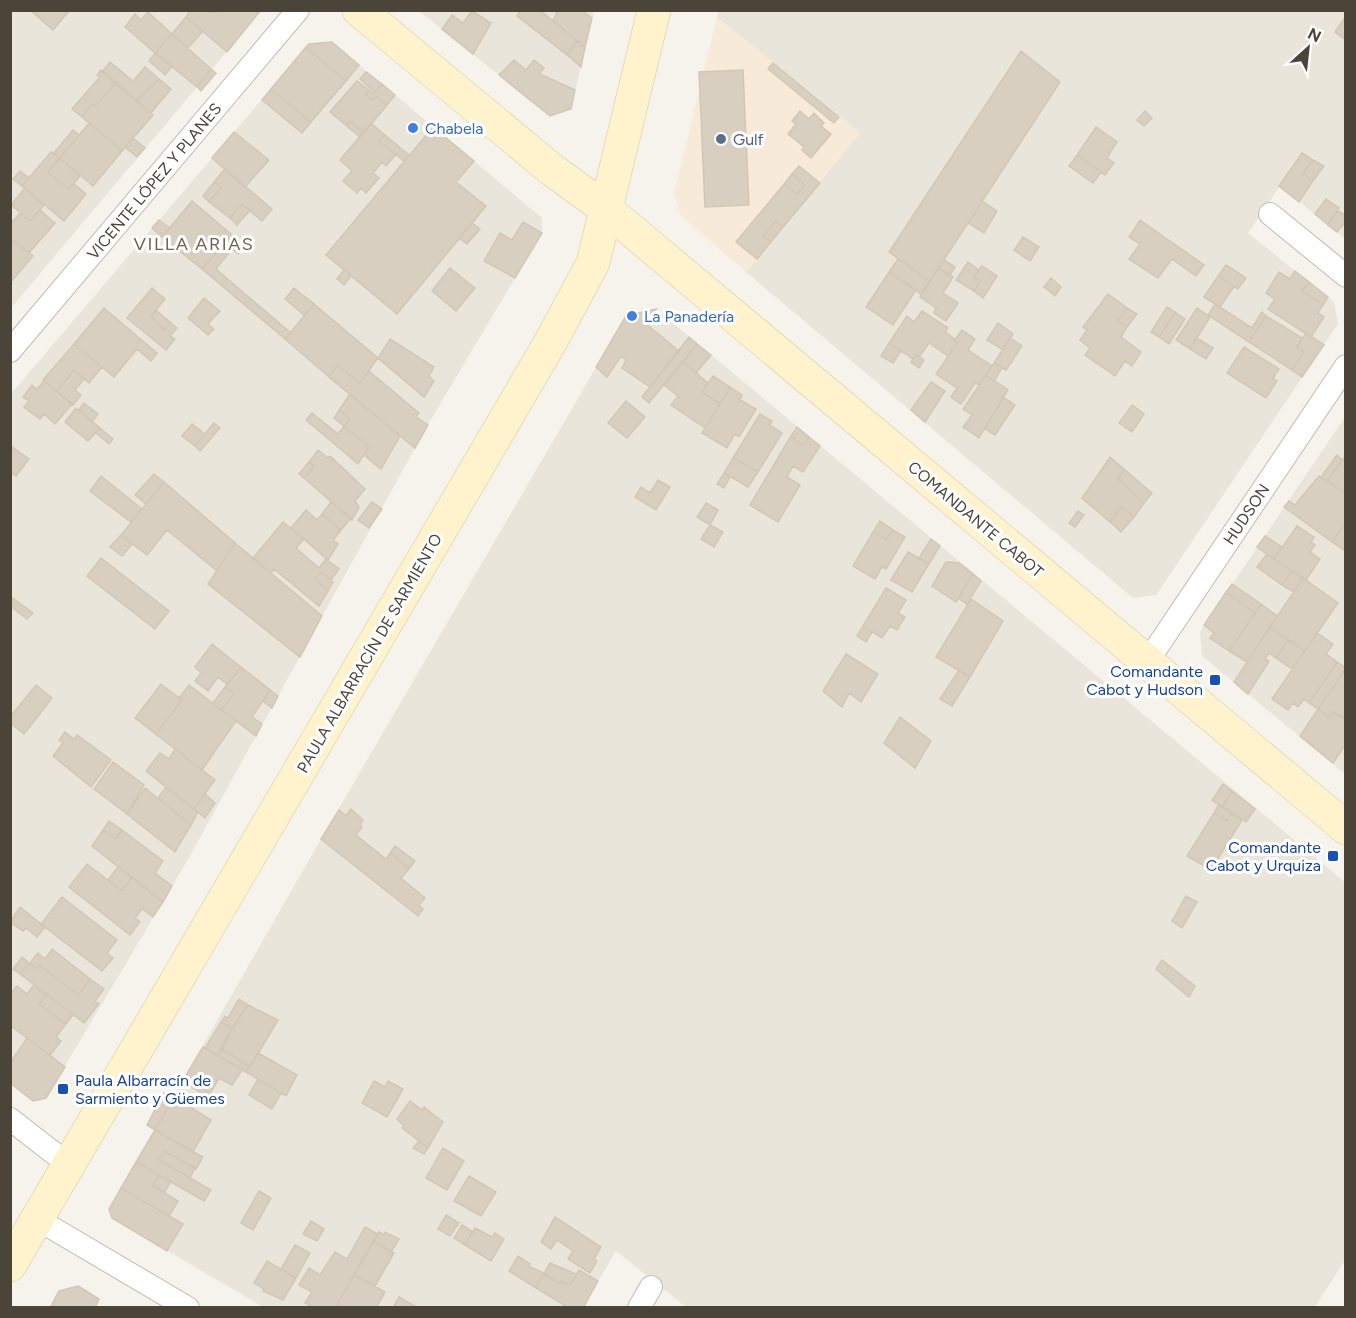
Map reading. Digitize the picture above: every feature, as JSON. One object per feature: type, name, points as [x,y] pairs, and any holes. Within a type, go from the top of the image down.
[{"type":"main road","name":"PAULA ALBARRACÍN DE SARMIENTO","points":[[10,1265],[550,343],[593,263],[654,10]]},
{"type":"main road","name":"COMANDANTE CABOT","points":[[359,11],[551,169],[606,209],[1346,828]]},
{"type":"street","name":"VICENTE LÓPEZ Y PLANES","points":[[10,351],[298,10]]},
{"type":"street","points":[[1270,214],[1346,276]]},
{"type":"street","name":"HUDSON","points":[[1147,662],[1346,366]]},
{"type":"street","points":[[10,1119],[69,1165]]},
{"type":"street","points":[[37,1219],[188,1308]]},
{"type":"street","points":[[639,1308],[651,1287]]},
{"type":"shaded area","points":[[718,10],[1345,11],[1345,239],[1280,186],[1248,233],[1334,302],[1338,324],[1156,595],[1133,598],[746,272],[860,133],[717,17]]},
{"type":"shaded area","points":[[11,11],[261,11],[11,308]]},
{"type":"shaded area","points":[[419,11],[594,11],[571,109],[550,116]]},
{"type":"shaded area","points":[[717,17],[860,133],[746,272],[681,216],[674,194]]},
{"type":"shaded area","points":[[332,42],[542,218],[542,233],[430,421],[187,861],[46,1098],[33,1101],[10,1083],[10,395],[309,44]]},
{"type":"shaded area","points":[[656,309],[1345,882],[1345,1260],[1315,1307],[686,1307],[616,1251],[583,1307],[263,1307],[112,1218],[109,1209],[321,839],[626,316]]},
{"type":"shaded area","points":[[1345,417],[1345,774],[1202,656],[1200,632]]},
{"type":"building","points":[[30,10],[70,10],[53,30]]},
{"type":"building","points":[[191,10],[211,12],[261,10],[227,52],[186,17]]},
{"type":"building","points":[[520,10],[540,10],[577,41],[567,55],[517,16]]},
{"type":"building","points":[[558,10],[581,10],[592,18],[585,47],[553,21]]},
{"type":"building","points":[[472,11],[491,23],[473,54],[442,29],[452,15],[463,23]]},
{"type":"building","points":[[148,12],[172,34],[155,53],[125,27],[135,14],[141,20]]},
{"type":"building","points":[[186,17],[203,31],[188,48],[172,34]]},
{"type":"building","points":[[1344,19],[1346,20],[1346,40],[1335,32]]},
{"type":"building","points":[[172,34],[211,69],[197,87],[155,53]]},
{"type":"building","points":[[577,41],[585,47],[581,67],[567,55]]},
{"type":"building","points":[[332,42],[359,65],[346,81],[306,47],[309,44]]},
{"type":"building","points":[[306,47],[346,81],[311,122],[271,89]]},
{"type":"building","points":[[1021,51],[1060,82],[930,281],[889,252]]},
{"type":"building","points":[[155,53],[172,66],[165,75],[149,61]]},
{"type":"building","points":[[514,60],[526,70],[534,60],[544,68],[540,74],[575,90],[571,109],[550,116],[499,75]]},
{"type":"building","points":[[110,62],[133,81],[145,67],[159,79],[136,101],[102,72]]},
{"type":"building","points":[[773,63],[839,117],[834,123],[768,69]]},
{"type":"building","points":[[211,69],[216,73],[201,91],[197,87]]},
{"type":"building","points":[[101,70],[116,83],[95,106],[92,104],[82,117],[72,109],[100,77],[97,75]]},
{"type":"building","points":[[743,70],[749,205],[705,207],[699,72]]},
{"type":"building","points":[[366,72],[382,84],[374,92],[360,79]]},
{"type":"building","points":[[159,79],[171,89],[151,113],[136,101]]},
{"type":"building","points":[[357,81],[369,90],[365,94],[372,100],[376,96],[387,105],[364,133],[350,121],[347,126],[330,112]]},
{"type":"building","points":[[116,83],[153,115],[122,151],[82,117],[92,104],[95,106]]},
{"type":"building","points":[[382,84],[395,95],[387,105],[376,96],[372,100],[365,94],[369,90],[373,94]]},
{"type":"building","points":[[271,89],[311,122],[302,133],[262,100]]},
{"type":"building","points":[[800,111],[809,119],[814,113],[824,123],[821,126],[831,134],[811,158],[802,150],[804,147],[788,134],[796,124],[792,121]]},
{"type":"building","points":[[1145,111],[1152,118],[1144,126],[1137,120]]},
{"type":"building","points":[[350,121],[364,133],[360,137],[347,126]]},
{"type":"building","points":[[89,123],[122,151],[93,186],[60,158]]},
{"type":"building","points":[[371,123],[385,135],[379,141],[396,154],[386,166],[382,162],[373,173],[379,178],[366,193],[361,188],[357,193],[343,181],[352,171],[340,160]]},
{"type":"building","points":[[433,127],[474,161],[456,182],[486,206],[397,314],[326,255]]},
{"type":"building","points":[[1096,127],[1117,142],[1107,158],[1114,163],[1105,175],[1077,155]]},
{"type":"building","points":[[73,130],[79,135],[60,158],[54,153]]},
{"type":"building","points":[[234,132],[269,160],[245,187],[212,158]]},
{"type":"building","points":[[385,135],[409,155],[404,161],[379,141]]},
{"type":"building","points":[[133,138],[145,148],[137,157],[125,147]]},
{"type":"building","points":[[51,152],[60,158],[48,172],[69,189],[74,184],[86,194],[64,221],[22,186]]},
{"type":"building","points":[[1302,153],[1313,160],[1303,174],[1313,181],[1299,202],[1279,186]]},
{"type":"building","points":[[1077,155],[1101,172],[1093,183],[1069,166]]},
{"type":"building","points":[[60,158],[80,176],[69,189],[48,172]]},
{"type":"building","points":[[1313,160],[1324,166],[1313,181],[1303,174]]},
{"type":"building","points":[[799,166],[820,183],[783,227],[775,221],[763,236],[771,242],[757,259],[736,242],[784,184],[797,194],[805,185],[792,174]]},
{"type":"building","points":[[225,169],[272,209],[262,221],[242,204],[230,218],[209,202],[221,188],[214,182]]},
{"type":"building","points":[[20,171],[29,178],[22,186],[13,179]]},
{"type":"building","points":[[792,174],[805,185],[797,194],[784,184]]},
{"type":"building","points":[[214,182],[221,188],[209,202],[203,196]]},
{"type":"building","points":[[25,188],[44,205],[30,221],[11,205]]},
{"type":"building","points":[[1326,199],[1339,208],[1328,225],[1315,214]]},
{"type":"building","points":[[192,201],[232,235],[202,269],[162,237]]},
{"type":"building","points":[[982,201],[997,211],[984,233],[968,223]]},
{"type":"building","points":[[242,204],[250,210],[237,225],[230,218]]},
{"type":"building","points":[[40,210],[55,223],[29,253],[10,238],[10,224],[20,213],[30,221]]},
{"type":"building","points":[[1338,211],[1346,216],[1346,221],[1337,232],[1328,225]]},
{"type":"building","points":[[159,220],[170,228],[162,237],[152,228]]},
{"type":"building","points":[[1140,220],[1204,265],[1196,276],[1172,259],[1158,278],[1129,259],[1140,244],[1129,237]]},
{"type":"building","points":[[775,221],[783,227],[771,242],[763,236]]},
{"type":"building","points":[[523,222],[542,233],[515,278],[484,261],[500,233],[512,240]]},
{"type":"building","points":[[472,223],[480,229],[467,244],[459,238]]},
{"type":"building","points":[[232,235],[245,246],[238,254],[232,249],[216,269],[291,333],[285,339],[202,269]]},
{"type":"building","points":[[1023,237],[1039,247],[1030,261],[1014,250]]},
{"type":"building","points":[[10,238],[33,256],[10,283]]},
{"type":"building","points":[[898,259],[930,281],[921,294],[889,272]]},
{"type":"building","points":[[944,260],[955,267],[950,275],[938,268]]},
{"type":"building","points":[[968,262],[979,270],[974,277],[980,282],[974,291],[956,280]]},
{"type":"building","points":[[1226,265],[1246,278],[1238,289],[1218,276]]},
{"type":"building","points":[[982,266],[997,276],[983,298],[974,291],[980,282],[974,277]]},
{"type":"building","points":[[450,268],[475,288],[456,311],[432,291]]},
{"type":"building","points":[[938,268],[953,277],[943,293],[958,303],[946,321],[934,313],[936,308],[920,297]]},
{"type":"building","points":[[344,270],[351,276],[344,285],[337,279]]},
{"type":"building","points":[[1295,271],[1309,282],[1302,291],[1323,305],[1318,313],[1324,317],[1311,337],[1268,309],[1275,299],[1266,293],[1279,272],[1290,279]]},
{"type":"building","points":[[889,272],[916,290],[893,325],[866,307]]},
{"type":"building","points":[[1218,276],[1234,287],[1220,307],[1204,297]]},
{"type":"building","points":[[1051,278],[1061,287],[1055,296],[1044,287]]},
{"type":"building","points":[[1309,282],[1328,297],[1323,305],[1302,291]]},
{"type":"building","points":[[152,288],[165,299],[151,316],[164,330],[171,323],[177,328],[170,336],[175,339],[166,350],[127,318]]},
{"type":"building","points":[[294,288],[314,304],[305,316],[285,299]]},
{"type":"building","points":[[1108,294],[1127,308],[1118,321],[1127,327],[1121,337],[1141,352],[1132,366],[1125,361],[1115,376],[1085,355],[1090,348],[1080,340],[1087,330],[1083,327]]},
{"type":"building","points":[[204,298],[220,311],[208,324],[214,329],[208,335],[188,318]]},
{"type":"building","points":[[314,304],[378,358],[360,383],[337,365],[329,377],[285,339]]},
{"type":"building","points":[[1215,304],[1252,328],[1262,312],[1266,316],[1249,342],[1208,315]]},
{"type":"building","points":[[1167,307],[1175,312],[1159,337],[1151,332]]},
{"type":"building","points":[[104,308],[157,353],[151,361],[137,349],[114,377],[74,344]]},
{"type":"building","points":[[1127,308],[1137,314],[1127,327],[1118,321]]},
{"type":"building","points":[[1197,308],[1210,317],[1190,349],[1176,340]]},
{"type":"building","points":[[656,309],[644,322],[679,351],[650,387],[622,368],[626,360],[621,356],[607,377],[596,367],[626,316]]},
{"type":"building","points":[[156,310],[171,323],[164,330],[151,316]]},
{"type":"building","points":[[922,311],[948,328],[945,332],[955,339],[957,343],[948,356],[929,343],[919,357],[916,354],[913,359],[889,343],[907,316],[914,322]]},
{"type":"building","points":[[1175,312],[1185,319],[1169,344],[1159,337]]},
{"type":"building","points":[[1266,316],[1302,338],[1297,347],[1304,352],[1292,370],[1249,342]]},
{"type":"building","points":[[998,323],[1013,334],[1003,350],[987,340]]},
{"type":"building","points":[[962,330],[975,339],[968,350],[992,366],[979,385],[975,383],[961,404],[951,397],[957,388],[936,374],[957,343],[954,341]]},
{"type":"building","points":[[1306,333],[1324,345],[1302,377],[1292,370],[1304,352],[1297,347]]},
{"type":"building","points":[[689,337],[697,344],[649,403],[642,397]]},
{"type":"building","points":[[1010,338],[1022,346],[1006,370],[994,363]]},
{"type":"building","points":[[1197,338],[1213,348],[1206,359],[1190,349]]},
{"type":"building","points":[[390,339],[434,367],[429,376],[434,381],[424,397],[378,358]]},
{"type":"building","points":[[889,343],[901,351],[893,363],[881,356]]},
{"type":"building","points":[[74,344],[102,367],[89,383],[74,370],[57,391],[43,380]]},
{"type":"building","points":[[697,344],[711,355],[696,373],[683,362]]},
{"type":"building","points":[[1244,347],[1279,369],[1273,378],[1277,381],[1266,398],[1227,373]]},
{"type":"building","points":[[916,354],[924,360],[919,368],[911,362]]},
{"type":"building","points":[[683,362],[708,383],[702,392],[720,404],[705,428],[671,405],[678,396],[664,385]]},
{"type":"building","points":[[994,363],[1002,368],[994,381],[986,375]]},
{"type":"building","points":[[337,365],[360,383],[369,371],[419,413],[416,417],[428,425],[415,448],[329,377]]},
{"type":"building","points":[[74,370],[84,379],[75,390],[81,395],[73,405],[57,391]]},
{"type":"building","points":[[986,375],[1008,390],[979,438],[963,427],[972,415],[963,409]]},
{"type":"building","points":[[713,376],[730,387],[720,404],[702,392]]},
{"type":"building","points":[[44,381],[72,404],[55,424],[44,414],[40,419],[24,407],[29,401],[23,397],[32,385],[37,389]]},
{"type":"building","points":[[931,382],[945,391],[925,422],[911,410]]},
{"type":"building","points":[[730,387],[742,395],[740,400],[756,409],[739,437],[735,434],[727,448],[702,433]]},
{"type":"building","points":[[350,394],[400,436],[381,469],[364,455],[369,447],[344,426],[350,419],[339,410]]},
{"type":"building","points":[[1003,397],[1015,405],[995,435],[985,429]]},
{"type":"building","points":[[626,401],[645,417],[627,438],[608,423]]},
{"type":"building","points":[[84,403],[98,414],[92,422],[79,410]]},
{"type":"building","points":[[1132,405],[1144,414],[1132,432],[1119,423]]},
{"type":"building","points":[[76,408],[100,428],[88,441],[65,422]]},
{"type":"building","points":[[339,410],[350,419],[344,426],[334,418]]},
{"type":"building","points":[[312,413],[338,434],[344,426],[369,447],[358,464],[306,420]]},
{"type":"building","points":[[760,414],[772,421],[770,425],[782,433],[758,472],[733,458]]},
{"type":"building","points":[[214,423],[220,428],[200,451],[195,446]]},
{"type":"building","points":[[192,424],[205,434],[195,446],[182,436]]},
{"type":"building","points":[[797,427],[809,437],[803,446],[791,436]]},
{"type":"building","points":[[100,428],[113,439],[109,444],[96,433]]},
{"type":"building","points":[[791,436],[803,446],[809,437],[820,446],[803,472],[793,466],[787,477],[800,485],[778,522],[750,505]]},
{"type":"building","points":[[11,446],[29,459],[16,476],[10,471]]},
{"type":"building","points":[[318,450],[328,458],[330,456],[365,489],[355,501],[359,507],[352,520],[304,478],[314,466],[309,462]]},
{"type":"building","points":[[1337,455],[1342,460],[1327,481],[1321,477]]},
{"type":"building","points":[[1346,455],[1346,494],[1327,481]]},
{"type":"building","points":[[1110,457],[1124,469],[1118,479],[1144,503],[1134,517],[1121,506],[1110,522],[1082,498]]},
{"type":"building","points":[[733,458],[758,472],[748,487],[724,473]]},
{"type":"building","points":[[309,462],[314,466],[304,478],[299,474]]},
{"type":"building","points":[[1124,469],[1152,493],[1144,503],[1118,479]]},
{"type":"building","points":[[724,473],[730,477],[724,488],[717,484]]},
{"type":"building","points":[[154,474],[164,482],[146,504],[135,495]]},
{"type":"building","points":[[101,476],[142,509],[131,522],[90,491]]},
{"type":"building","points":[[1319,476],[1346,494],[1346,523],[1332,542],[1284,507],[1289,501],[1295,505]]},
{"type":"building","points":[[658,480],[670,487],[656,510],[635,497],[641,487],[650,493]]},
{"type":"building","points":[[164,482],[235,543],[217,571],[167,530],[147,555],[121,535]]},
{"type":"building","points":[[331,502],[351,518],[341,530],[322,514]]},
{"type":"building","points":[[372,502],[382,509],[369,528],[358,520]]},
{"type":"building","points":[[706,503],[718,510],[710,525],[697,517]]},
{"type":"building","points":[[1121,506],[1134,517],[1121,532],[1110,522]]},
{"type":"building","points":[[306,510],[317,520],[322,514],[341,530],[333,540],[338,544],[328,560],[291,528]]},
{"type":"building","points":[[1078,511],[1084,515],[1075,527],[1069,523]]},
{"type":"building","points":[[880,521],[893,530],[886,540],[873,532]]},
{"type":"building","points":[[283,522],[304,539],[296,548],[319,568],[326,559],[339,569],[331,580],[321,572],[315,579],[328,591],[319,606],[274,569],[271,573],[253,558]]},
{"type":"building","points":[[1346,523],[1346,547],[1344,550],[1332,542]]},
{"type":"building","points":[[710,525],[723,532],[714,547],[701,539]]},
{"type":"building","points":[[1297,526],[1314,537],[1311,542],[1315,545],[1310,552],[1320,559],[1306,580],[1274,559]]},
{"type":"building","points":[[893,530],[905,537],[886,569],[882,567],[875,579],[853,566],[873,532],[886,540]]},
{"type":"building","points":[[121,535],[132,544],[122,556],[110,547]]},
{"type":"building","points":[[1265,536],[1282,547],[1274,559],[1257,547]]},
{"type":"building","points":[[931,539],[940,546],[929,564],[919,558]]},
{"type":"building","points":[[235,543],[322,616],[300,657],[208,584]]},
{"type":"building","points":[[908,552],[929,564],[912,592],[891,580]]},
{"type":"building","points":[[1267,554],[1292,571],[1282,585],[1257,567]]},
{"type":"building","points":[[101,558],[169,611],[155,629],[87,576]]},
{"type":"building","points":[[946,562],[959,563],[973,574],[956,602],[932,586]]},
{"type":"building","points":[[1292,571],[1303,578],[1294,592],[1282,585]]},
{"type":"building","points":[[321,572],[333,582],[328,591],[315,579]]},
{"type":"building","points":[[973,574],[981,581],[967,604],[958,598]]},
{"type":"building","points":[[1303,578],[1338,603],[1305,651],[1270,627]]},
{"type":"building","points":[[1232,584],[1261,604],[1255,613],[1226,592]]},
{"type":"building","points":[[886,588],[906,600],[898,613],[905,617],[897,630],[890,626],[882,638],[863,626]]},
{"type":"building","points":[[1226,592],[1255,613],[1229,651],[1210,638],[1214,633],[1204,625]]},
{"type":"building","points":[[10,596],[33,613],[27,619],[10,606]]},
{"type":"building","points":[[971,599],[1003,621],[970,677],[936,657]]},
{"type":"building","points":[[1261,604],[1277,616],[1247,662],[1229,651]]},
{"type":"building","points":[[863,626],[872,632],[866,642],[857,636]]},
{"type":"building","points":[[1270,627],[1288,640],[1276,658],[1269,653],[1265,659],[1269,661],[1248,694],[1234,682]]},
{"type":"building","points":[[1317,633],[1333,644],[1326,654],[1337,662],[1309,703],[1304,699],[1298,707],[1293,703],[1288,710],[1272,699]]},
{"type":"building","points":[[1288,640],[1305,651],[1292,669],[1276,658]]},
{"type":"building","points":[[212,644],[241,667],[227,684],[218,677],[208,691],[195,681],[201,673],[195,667]]},
{"type":"building","points":[[846,654],[878,674],[861,702],[849,693],[842,707],[823,691]]},
{"type":"building","points":[[1337,662],[1346,668],[1318,709],[1309,703]]},
{"type":"building","points":[[241,667],[270,690],[252,717],[262,724],[256,736],[222,710],[234,693],[225,687]]},
{"type":"building","points":[[1346,668],[1346,718],[1333,712],[1329,717],[1318,709]]},
{"type":"building","points":[[959,670],[970,677],[952,706],[940,699]]},
{"type":"building","points":[[161,684],[182,700],[156,734],[135,718]]},
{"type":"building","points":[[36,685],[52,698],[24,734],[10,723],[10,717]]},
{"type":"building","points":[[189,685],[236,721],[202,770],[156,734],[182,700],[179,698]]},
{"type":"building","points":[[225,687],[234,693],[222,710],[213,703]]},
{"type":"building","points":[[270,690],[278,696],[272,708],[263,701]]},
{"type":"building","points":[[1318,709],[1329,717],[1333,712],[1346,720],[1346,744],[1333,763],[1300,736]]},
{"type":"building","points":[[900,717],[931,741],[915,768],[884,743]]},
{"type":"building","points":[[65,732],[74,739],[77,735],[111,760],[91,787],[53,756],[63,743],[59,740]]},
{"type":"building","points":[[175,749],[215,780],[194,809],[146,771],[160,753],[169,759]]},
{"type":"building","points":[[113,762],[144,785],[127,814],[94,789]]},
{"type":"building","points":[[1223,784],[1232,791],[1222,807],[1212,800]]},
{"type":"building","points":[[166,787],[198,812],[191,825],[158,798]]},
{"type":"building","points":[[145,788],[191,825],[175,852],[127,814]]},
{"type":"building","points":[[1232,791],[1255,809],[1246,822],[1222,807]]},
{"type":"building","points":[[205,794],[215,803],[205,818],[194,809]]},
{"type":"building","points":[[1219,804],[1232,813],[1227,821],[1214,813]]},
{"type":"building","points":[[351,809],[363,820],[360,824],[362,827],[356,835],[386,859],[390,853],[409,869],[401,878],[425,898],[419,905],[423,909],[418,916],[321,839],[339,810],[346,816]]},
{"type":"building","points":[[1214,813],[1227,821],[1232,813],[1242,820],[1211,870],[1187,856]]},
{"type":"building","points":[[109,821],[122,830],[116,839],[103,830]]},
{"type":"building","points":[[103,830],[116,839],[122,830],[163,861],[155,873],[172,886],[163,902],[92,846]]},
{"type":"building","points":[[395,846],[415,861],[409,869],[390,853]]},
{"type":"building","points":[[87,864],[122,891],[132,877],[163,902],[153,917],[142,909],[135,918],[140,922],[130,935],[69,887]]},
{"type":"building","points":[[118,867],[132,877],[122,891],[108,880]]},
{"type":"building","points":[[1186,896],[1197,902],[1182,928],[1172,921]]},
{"type":"building","points":[[62,897],[117,940],[107,953],[113,958],[102,971],[41,924]]},
{"type":"building","points":[[20,907],[45,927],[37,937],[26,928],[23,931],[10,922]]},
{"type":"building","points":[[52,949],[90,979],[78,995],[39,965],[37,969],[30,963],[38,953],[45,959]]},
{"type":"building","points":[[22,957],[29,963],[20,974],[13,969]]},
{"type":"building","points":[[1162,960],[1195,986],[1189,997],[1156,969]]},
{"type":"building","points":[[29,963],[37,969],[39,965],[78,995],[90,979],[104,989],[95,1001],[99,1004],[84,1023],[20,974]]},
{"type":"building","points":[[34,985],[46,994],[39,1004],[66,1024],[56,1037],[61,1041],[50,1055],[10,1025],[10,994],[17,986],[27,994]]},
{"type":"building","points":[[46,994],[73,1015],[66,1024],[39,1004]]},
{"type":"building","points":[[239,999],[248,1005],[232,1029],[221,1022],[225,1016],[228,1018]]},
{"type":"building","points":[[248,1005],[278,1020],[250,1067],[220,1048]]},
{"type":"building","points":[[221,1022],[232,1029],[218,1056],[205,1048]]},
{"type":"building","points":[[27,1038],[65,1067],[46,1098],[33,1101],[10,1083],[10,1063]]},
{"type":"building","points":[[203,1047],[242,1070],[232,1085],[219,1078],[208,1097],[204,1095],[207,1091],[185,1077]]},
{"type":"building","points":[[222,1049],[250,1067],[246,1072],[218,1056]]},
{"type":"building","points":[[258,1053],[297,1075],[286,1096],[246,1072]]},
{"type":"building","points":[[185,1077],[207,1091],[204,1095],[183,1081]]},
{"type":"building","points":[[258,1079],[281,1093],[272,1109],[249,1095]]},
{"type":"building","points":[[374,1081],[385,1087],[388,1081],[403,1089],[387,1117],[362,1103]]},
{"type":"building","points":[[164,1093],[174,1097],[155,1130],[147,1125]]},
{"type":"building","points":[[174,1097],[211,1120],[193,1152],[155,1130]]},
{"type":"building","points":[[410,1101],[422,1110],[424,1107],[443,1122],[428,1148],[402,1128],[404,1126],[397,1119]]},
{"type":"building","points":[[155,1130],[203,1157],[196,1169],[164,1151],[159,1160],[211,1190],[204,1201],[136,1162]]},
{"type":"building","points":[[419,1141],[428,1148],[424,1154],[413,1148]]},
{"type":"building","points":[[443,1148],[464,1161],[447,1190],[426,1178]]},
{"type":"building","points":[[164,1151],[195,1168],[190,1178],[159,1160]]},
{"type":"building","points":[[136,1162],[159,1175],[153,1186],[178,1201],[169,1216],[121,1188]]},
{"type":"building","points":[[159,1175],[170,1182],[165,1192],[153,1186]]},
{"type":"building","points":[[469,1176],[496,1192],[481,1216],[454,1201]]},
{"type":"building","points":[[121,1188],[183,1224],[167,1251],[112,1218],[109,1209]]},
{"type":"building","points":[[259,1191],[271,1198],[253,1230],[241,1223]]},
{"type":"building","points":[[446,1215],[459,1223],[450,1236],[438,1229]]},
{"type":"building","points":[[555,1217],[601,1247],[590,1273],[568,1259],[573,1251],[557,1240],[551,1249],[541,1242]]},
{"type":"building","points":[[311,1221],[324,1229],[317,1241],[303,1234]]},
{"type":"building","points":[[462,1225],[473,1232],[465,1245],[454,1238]]},
{"type":"building","points":[[365,1227],[378,1234],[335,1308],[314,1308],[305,1303],[312,1292],[299,1285],[309,1268],[320,1275],[335,1252],[347,1259]]},
{"type":"building","points":[[475,1228],[492,1237],[495,1233],[504,1239],[491,1261],[465,1245]]},
{"type":"building","points":[[379,1232],[384,1235],[385,1232],[399,1239],[391,1252],[373,1241]]},
{"type":"building","points":[[373,1241],[394,1253],[375,1286],[354,1275]]},
{"type":"building","points":[[295,1245],[310,1253],[296,1278],[281,1269]]},
{"type":"building","points":[[518,1256],[530,1264],[528,1266],[544,1273],[536,1288],[509,1271]]},
{"type":"building","points":[[267,1261],[296,1278],[283,1300],[263,1291],[264,1289],[254,1283]]},
{"type":"building","points":[[550,1263],[576,1274],[570,1285],[561,1281],[560,1284],[544,1274]]},
{"type":"building","points":[[579,1270],[598,1281],[583,1308],[569,1308],[536,1288],[544,1274],[560,1284],[561,1281],[570,1285]]},
{"type":"building","points":[[354,1275],[385,1292],[376,1308],[335,1308]]},
{"type":"building","points":[[78,1286],[99,1299],[95,1308],[50,1308],[59,1291]]},
{"type":"building","points":[[399,1297],[418,1308],[393,1308]]},
{"type":"place","name":"Chabela","points":[[413,128]]},
{"type":"place","name":"Gulf","points":[[721,139]]},
{"type":"place","name":"La Panadería","points":[[632,316]]},
{"type":"place","name":"Comandante Cabot y Hudson","points":[[1215,680]]},
{"type":"place","name":"Comandante Cabot y Urquiza","points":[[1333,856]]},
{"type":"place","name":"Paula Albarracín de Sarmiento y Güemes","points":[[63,1089]]},
{"type":"district","name":"VILLA ARIAS","points":[[194,244]]}]
